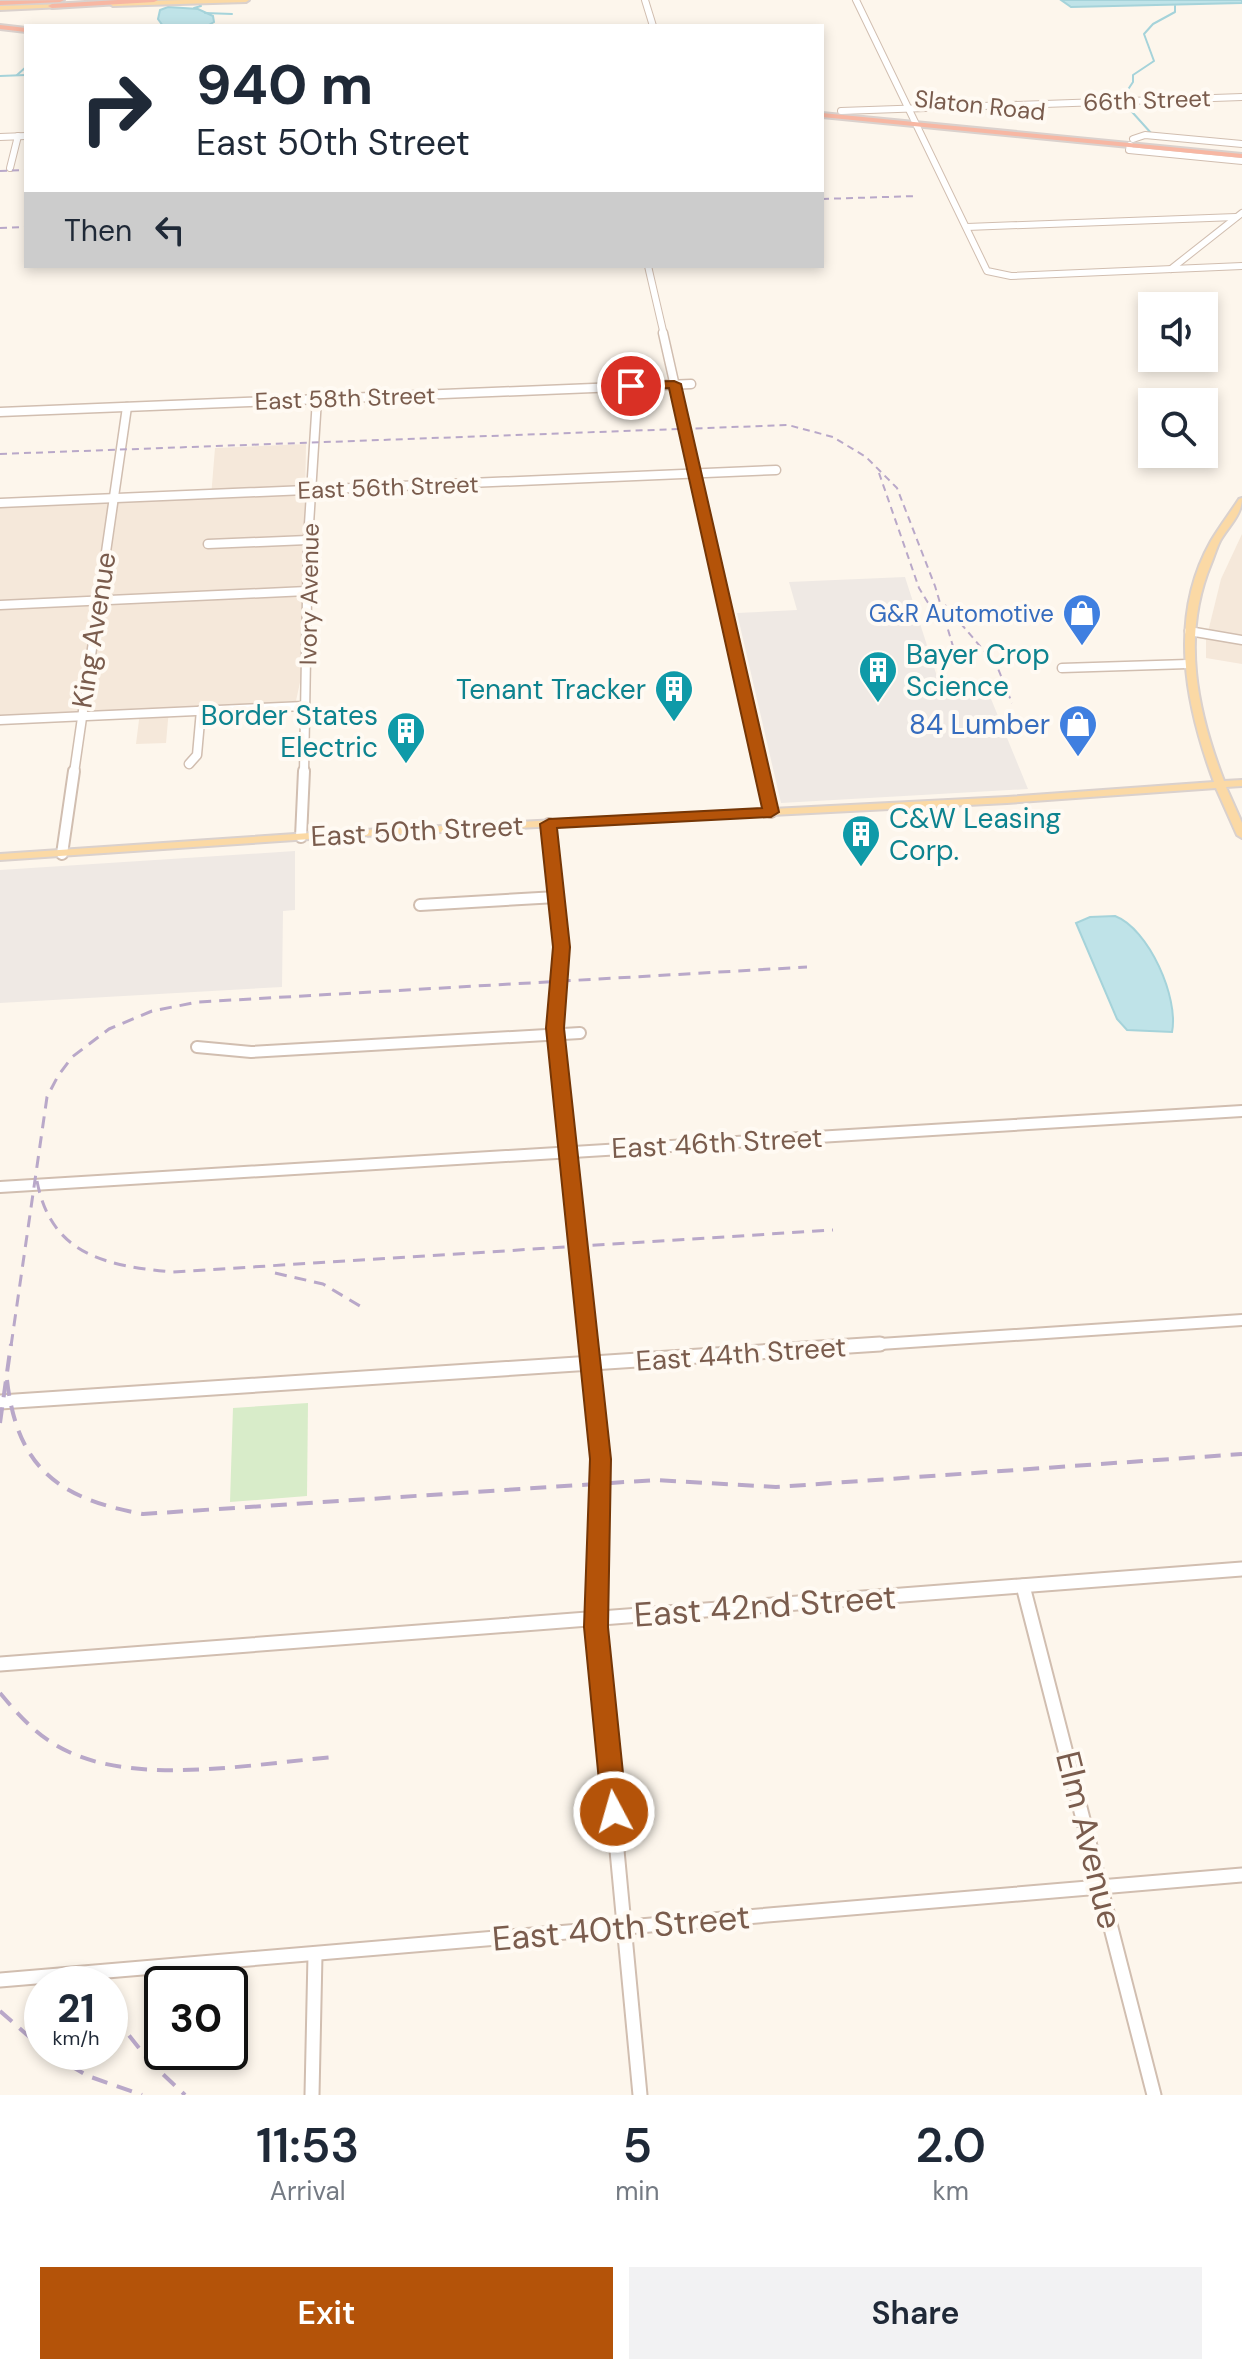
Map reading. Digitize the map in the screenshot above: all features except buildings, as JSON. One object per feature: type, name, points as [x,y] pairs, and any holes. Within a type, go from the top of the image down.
[{"type":"highway","points":[[0,6],[67,0]]},
{"type":"highway","points":[[52,6],[154,0]]},
{"type":"highway","points":[[0,30],[24,32]]},
{"type":"highway","name":"Slaton Road","points":[[824,112],[841,111],[915,121]]},
{"type":"highway","name":"Slaton Road","points":[[824,112],[1242,152]]},
{"type":"highway","name":"Slaton Road","points":[[1132,142],[1242,152]]},
{"type":"main road","points":[[0,6],[246,0]]},
{"type":"main road","points":[[1242,501],[1203,567],[1189,631],[1188,664],[1197,720],[1218,784],[1242,835]]},
{"type":"main road","name":"East 50th Street","points":[[0,857],[1242,783]]},
{"type":"street","points":[[645,0],[652,24]]},
{"type":"street","points":[[856,0],[967,227],[983,268],[992,273],[1242,266]]},
{"type":"street","name":"66th Street","points":[[841,111],[1242,97]]},
{"type":"street","points":[[0,137],[22,136],[10,168]]},
{"type":"street","points":[[967,227],[1239,215]]},
{"type":"street","points":[[1171,269],[1239,215]]},
{"type":"street","points":[[648,268],[771,812]]},
{"type":"street","name":"East 58th Street","points":[[0,412],[691,384]]},
{"type":"street","name":"Ivory Avenue","points":[[301,837],[304,706],[308,689],[308,540],[317,399]]},
{"type":"street","name":"King Avenue","points":[[62,854],[127,407]]},
{"type":"street","name":"East 56th Street","points":[[0,503],[776,470]]},
{"type":"street","points":[[208,544],[308,540]]},
{"type":"street","points":[[0,605],[307,591]]},
{"type":"street","points":[[1189,631],[1242,640]]},
{"type":"street","points":[[1062,668],[1188,664]]},
{"type":"street","points":[[0,720],[304,706]]},
{"type":"street","points":[[189,764],[197,755],[201,710]]},
{"type":"street","points":[[549,824],[562,964],[556,1034],[601,1485],[596,1619],[640,2095]]},
{"type":"street","points":[[420,905],[557,897]]},
{"type":"street","points":[[197,1047],[251,1052],[580,1033]]},
{"type":"street","name":"East 46th Street","points":[[0,1187],[1242,1111]]},
{"type":"street","name":"East 44th Street","points":[[0,1402],[1242,1320]]},
{"type":"street","name":"East 42nd Street","points":[[0,1664],[1242,1569]]},
{"type":"street","name":"Elm Avenue","points":[[1023,1586],[1154,2095]]},
{"type":"street","name":"East 40th Street","points":[[0,1980],[1242,1875]]},
{"type":"street","points":[[312,2095],[315,1955]]},
{"type":"shaded area","points":[[306,444],[302,673],[296,701],[169,709],[166,743],[136,744],[140,712],[0,718],[0,506],[211,497],[215,448]]},
{"type":"shaded area","points":[[1242,534],[1242,664],[1206,658],[1206,640],[1221,579]]},
{"type":"shaded area","points":[[905,577],[943,695],[989,694],[1028,789],[781,803],[737,613],[797,610],[789,582]]},
{"type":"shaded area","points":[[295,851],[295,910],[283,911],[282,987],[0,1003],[0,870]]},
{"type":"green space","points":[[308,1403],[307,1496],[230,1502],[233,1408]]},
{"type":"water","points":[[1061,0],[1242,0],[1242,3],[1071,7]]},
{"type":"water","points":[[168,7],[198,9],[213,16],[214,22],[162,24],[158,19],[160,10]]},
{"type":"water","points":[[1115,916],[1139,935],[1159,966],[1171,1001],[1172,1032],[1127,1030],[1117,1019],[1076,923],[1090,917]]},
{"type":"waterway","points":[[194,8],[201,6],[198,3]]},
{"type":"waterway","points":[[1121,100],[1133,82],[1133,75],[1154,61],[1144,34],[1153,24],[1175,12],[1175,6]]},
{"type":"waterway","points":[[205,13],[232,14]]},
{"type":"waterway","points":[[17,75],[24,69]]},
{"type":"waterway","points":[[0,76],[24,75]]},
{"type":"waterway","points":[[1124,103],[1151,133]]},
{"type":"railway","points":[[0,171],[24,170]]},
{"type":"railway","points":[[824,199],[917,196]]},
{"type":"railway","points":[[0,228],[24,227]]},
{"type":"railway","points":[[0,454],[788,425],[833,437],[866,457],[897,488],[935,586],[958,663]]},
{"type":"railway","points":[[879,473],[919,588],[941,624]]},
{"type":"railway","points":[[945,605],[997,666],[1012,703]]},
{"type":"railway","points":[[11,1346],[47,1097],[72,1057],[109,1029],[152,1011],[198,1002],[807,967]]},
{"type":"railway","points":[[37,1181],[44,1206],[55,1226],[85,1252],[125,1266],[173,1272],[833,1230]]},
{"type":"railway","points":[[275,1273],[323,1284],[360,1306]]},
{"type":"railway","points":[[0,1423],[11,1344]]},
{"type":"railway","points":[[7,1380],[12,1410],[21,1436],[32,1457],[47,1474],[88,1499],[143,1514],[656,1480],[776,1487],[1242,1454]]},
{"type":"railway","points":[[0,1693],[23,1719],[49,1741],[98,1762],[130,1768],[200,1770],[336,1757]]},
{"type":"railway","points":[[0,2011],[24,2032]]},
{"type":"railway","points":[[128,2034],[150,2062],[185,2095]]},
{"type":"railway","points":[[78,2070],[142,2095]]},
{"type":"place","name":"G&R Automotive","points":[[1082,647]]},
{"type":"place","name":"Bayer Crop Science","points":[[878,704]]},
{"type":"place","name":"Tenant Tracker","points":[[674,723]]},
{"type":"place","name":"84 Lumber","points":[[1078,758]]},
{"type":"place","name":"Border States Electric","points":[[406,765]]},
{"type":"place","name":"C&W Leasing Corp.","points":[[861,868]]},
{"type":"route","points":[[614,1812],[596,1627],[601,1459],[555,1028],[562,947],[549,824],[771,812],[674,384],[631,386]]}]
